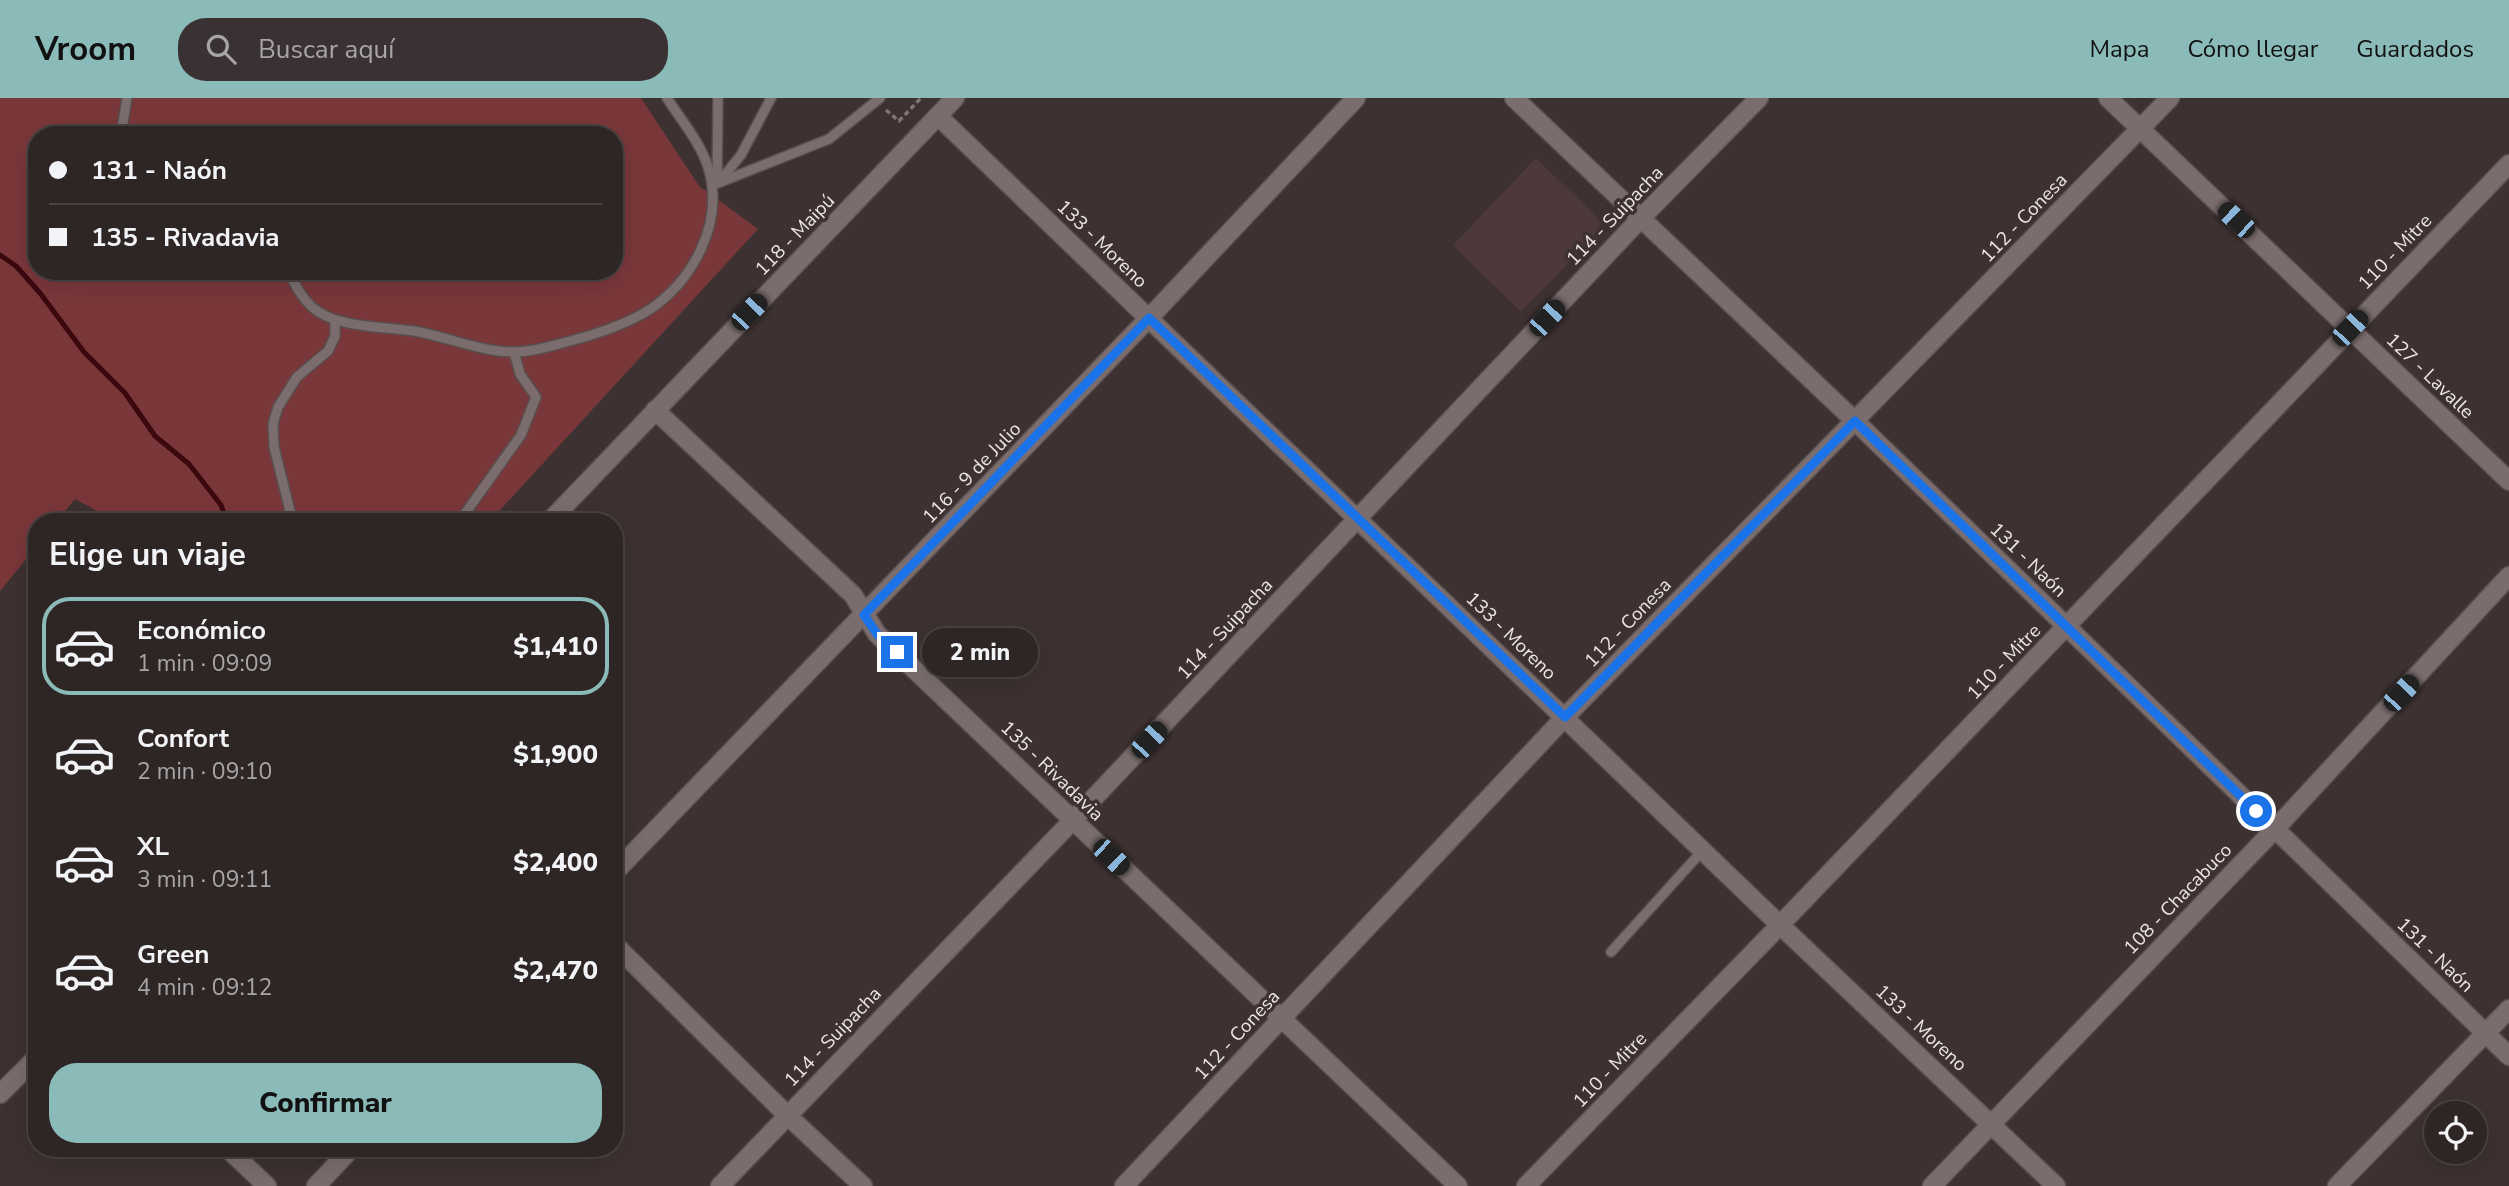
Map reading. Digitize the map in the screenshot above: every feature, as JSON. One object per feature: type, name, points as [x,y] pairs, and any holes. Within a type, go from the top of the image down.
[{"type":"street","name":"118 - Maipú","points":[[557,513],[955,98]]},
{"type":"street","name":"116 - 9 de Julio","points":[[623,864],[1149,318],[1356,98]]},
{"type":"street","name":"131 - Naón","points":[[1514,98],[1855,421],[2509,1056]]},
{"type":"street","name":"114 - Suipacha","points":[[720,1186],[1073,820],[1642,217],[1759,98]]},
{"type":"street","name":"127 - Lavalle","points":[[2108,98],[2509,481]]},
{"type":"street","name":"112 - Conesa","points":[[1124,1186],[1565,717],[2170,98]]},
{"type":"street","name":"133 - Moreno","points":[[938,116],[1780,925],[2056,1186]]},
{"type":"street","name":"110 - Mitre","points":[[1526,1186],[2067,627],[2509,164]]},
{"type":"street","name":"135 - Rivadavia","points":[[655,410],[853,595],[877,634],[1458,1186]]},
{"type":"street","name":"108 - Chacabuco","points":[[1932,1186],[2275,829],[2509,576]]},
{"type":"street","points":[[623,953],[863,1186]]},
{"type":"street","points":[[2337,1186],[2509,1009]]},
{"type":"street","points":[[0,1094],[28,1066]]},
{"type":"street","points":[[236,1157],[267,1186]]},
{"type":"street","points":[[316,1186],[343,1157]]},
{"type":"lane","points":[[122,126],[127,98]]},
{"type":"lane","points":[[667,98],[701,151],[715,185]]},
{"type":"lane","points":[[293,280],[313,308],[335,320],[420,332],[484,349],[514,352],[541,349],[593,335],[647,311],[662,300],[692,266],[706,240],[715,185],[718,98]]},
{"type":"lane","points":[[715,185],[741,155],[772,98]]},
{"type":"lane","points":[[715,185],[829,139],[880,98]]},
{"type":"lane","points":[[290,513],[274,447],[273,424],[278,407],[297,377],[328,351],[335,336],[335,320]]},
{"type":"lane","points":[[465,513],[521,435],[536,397],[520,374],[514,352]]},
{"type":"lane","points":[[1611,952],[1703,850]]},
{"type":"path","points":[[884,108],[899,121],[921,98]]},
{"type":"shaded area","points":[[0,98],[641,98],[699,186],[758,229],[497,513],[100,513],[75,499],[64,513],[28,513],[28,557],[0,591]]},
{"type":"shaded area","points":[[1536,158],[1599,219],[1599,231],[1521,312],[1453,245]]},
{"type":"waterway","points":[[0,255],[16,266],[28,280]]},
{"type":"waterway","points":[[28,280],[84,352],[125,393],[155,436],[189,464],[221,505],[224,513]]},
{"type":"route","points":[[897,652],[877,634],[864,615],[1149,318],[1565,717],[1855,421],[2256,811]]}]
